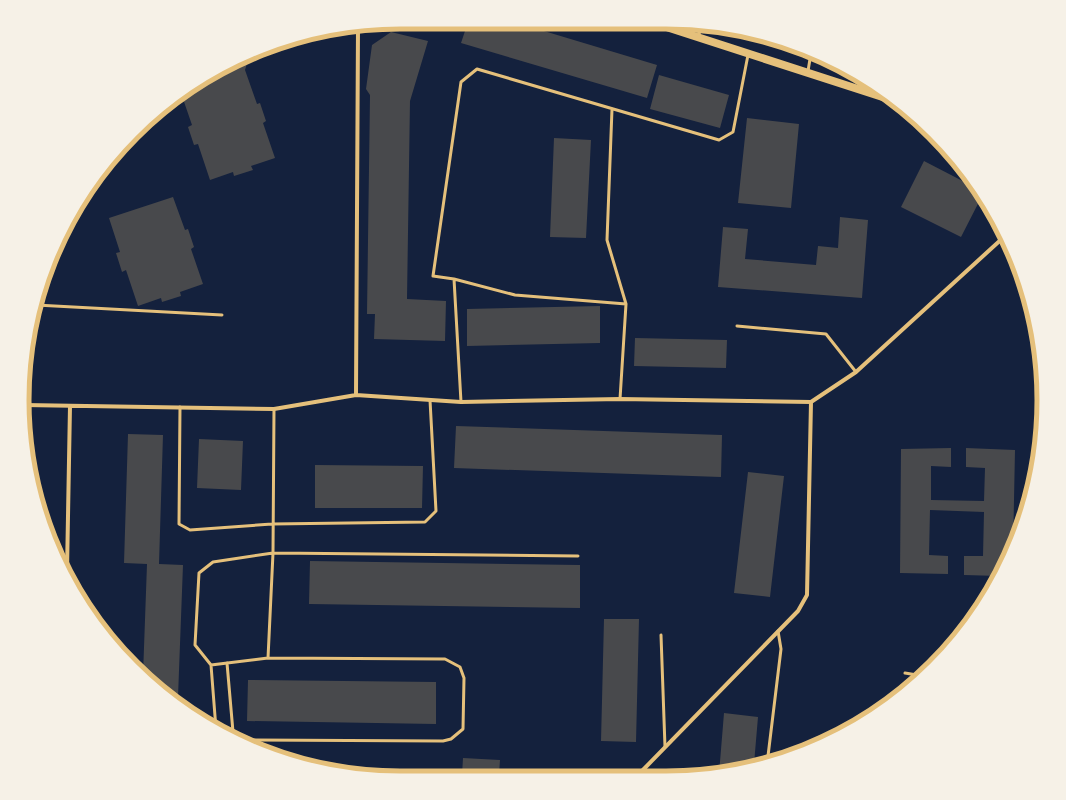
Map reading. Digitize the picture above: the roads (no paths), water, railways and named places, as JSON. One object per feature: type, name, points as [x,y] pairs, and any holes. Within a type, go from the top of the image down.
[{"type":"main road","points":[[673,29],[876,95]]},
{"type":"street","points":[[356,395],[358,32]]},
{"type":"street","points":[[29,405],[274,409],[356,395],[461,402],[620,399],[811,402],[856,372],[1001,240]]},
{"type":"street","points":[[642,771],[798,611],[807,595],[811,402]]},
{"type":"street","points":[[67,564],[70,406]]},
{"type":"lane","points":[[699,38],[700,31]]},
{"type":"lane","points":[[626,304],[515,295],[454,279],[433,276],[461,82],[477,69],[719,140],[732,132],[748,54]]},
{"type":"lane","points":[[807,73],[810,58]]},
{"type":"lane","points":[[612,109],[607,240],[626,304],[620,399]]},
{"type":"lane","points":[[454,279],[461,402]]},
{"type":"lane","points":[[41,306],[222,315]]},
{"type":"lane","points":[[737,326],[826,334],[856,372]]},
{"type":"lane","points":[[180,407],[179,524],[190,530],[272,524],[425,522],[436,511],[430,400]]},
{"type":"lane","points":[[268,658],[273,553],[272,524],[274,409]]},
{"type":"lane","points":[[215,722],[211,665],[195,645],[199,573],[213,562],[273,553],[578,556]]},
{"type":"lane","points":[[768,756],[781,649],[778,631]]},
{"type":"lane","points":[[661,635],[665,747]]},
{"type":"lane","points":[[211,665],[268,658],[445,659],[460,667],[464,678],[463,729],[451,739],[443,741],[251,740]]},
{"type":"lane","points":[[227,663],[233,731]]},
{"type":"lane","points":[[905,673],[915,675]]}]
